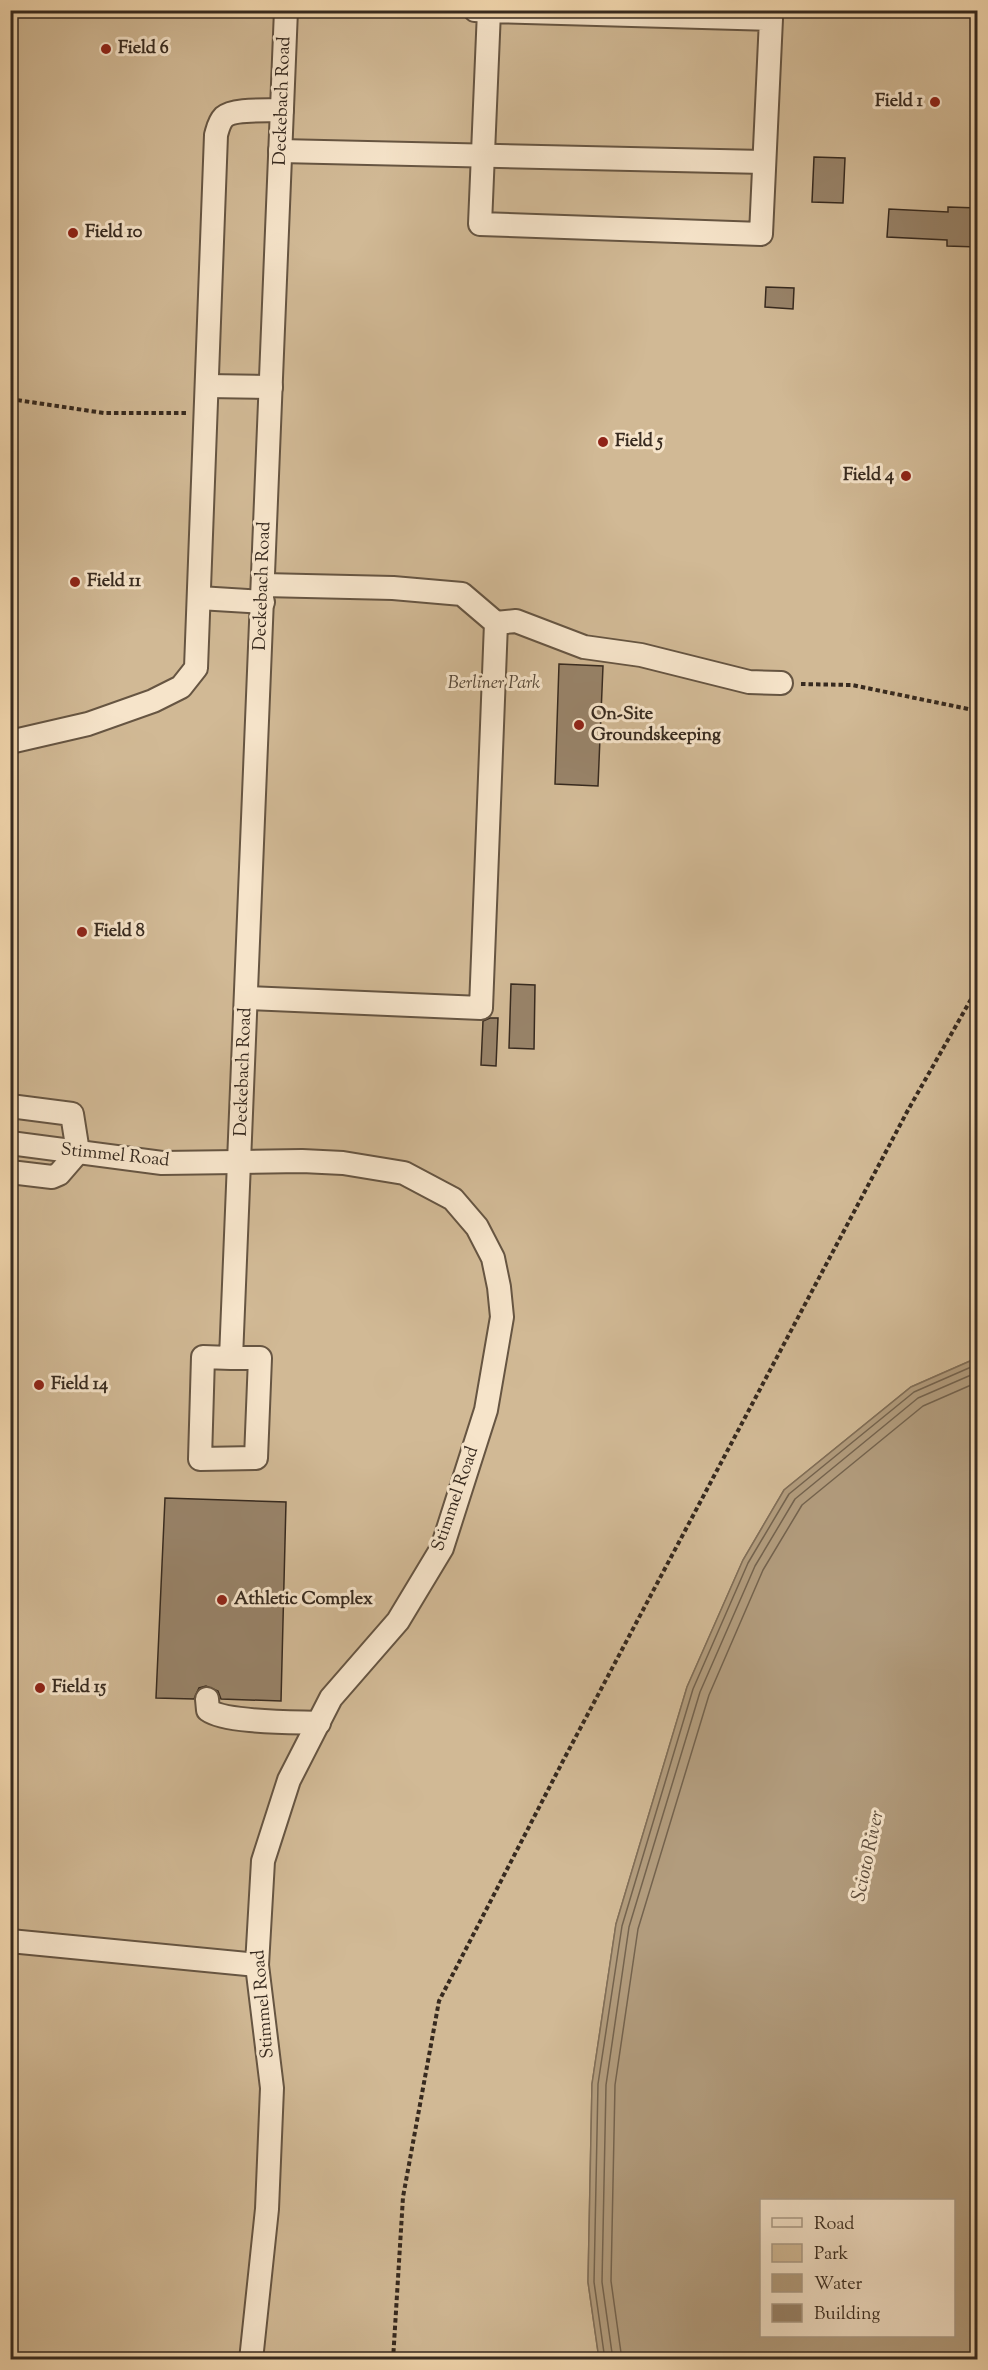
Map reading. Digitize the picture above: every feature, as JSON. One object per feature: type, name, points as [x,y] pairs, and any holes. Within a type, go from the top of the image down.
[{"type":"street","name":"Deckebach Road","points":[[231,1358],[286,10]]},
{"type":"street","points":[[475,10],[771,15],[761,234],[480,224],[489,11]]},
{"type":"street","points":[[10,742],[88,724],[153,701],[181,687],[196,668],[216,135],[225,116],[236,112],[282,110]]},
{"type":"street","points":[[280,151],[764,162]]},
{"type":"street","points":[[207,386],[271,387]]},
{"type":"street","points":[[199,598],[393,588],[462,594],[496,623],[516,621],[584,646],[641,655],[749,682],[781,683]]},
{"type":"street","points":[[247,999],[481,1008],[496,623]]},
{"type":"street","points":[[10,1106],[72,1114],[78,1152],[59,1174],[52,1177],[10,1172]]},
{"type":"street","name":"Stimmel Road","points":[[10,1143],[162,1163],[302,1161],[343,1163],[404,1173],[453,1198],[477,1227],[493,1258],[499,1287],[502,1317],[486,1410],[442,1548],[398,1621],[332,1698],[290,1780],[263,1861],[256,1965],[272,2088],[267,2209],[251,2360]]},
{"type":"street","points":[[204,1357],[231,1358],[260,1358],[256,1458],[200,1459],[204,1357]]},
{"type":"street","points":[[207,1699],[208,1710],[214,1714],[319,1723]]},
{"type":"street","points":[[10,1941],[256,1965]]},
{"type":"path","points":[[10,399],[104,413],[207,412]]},
{"type":"path","points":[[781,683],[852,685],[978,711]]},
{"type":"path","points":[[393,2360],[403,2197],[439,2001],[564,1759],[908,1110],[978,987]]},
{"type":"green space","name":"Berliner Park","points":[[11,11],[977,11],[977,1358],[911,1387],[784,1490],[743,1560],[687,1687],[616,1924],[592,2084],[588,2282],[599,2359],[11,2360]]},
{"type":"water","name":"Scioto River","points":[[977,1358],[977,2359],[599,2359],[588,2282],[592,2084],[616,1924],[687,1687],[743,1560],[784,1490],[911,1387]]},
{"type":"building","points":[[814,157],[845,158],[843,203],[812,202]]},
{"type":"building","points":[[948,207],[978,208],[978,247],[947,246],[947,240],[887,237],[889,209],[948,212]]},
{"type":"building","points":[[766,287],[794,288],[793,309],[765,307]]},
{"type":"building","name":"On-Site Groundskeeping","points":[[559,664],[603,666],[598,786],[555,784]]},
{"type":"building","points":[[511,984],[535,985],[534,1049],[509,1048]]},
{"type":"building","points":[[498,1018],[496,1066],[481,1065],[483,1021]]},
{"type":"building","name":"Athletic Complex","points":[[165,1498],[286,1502],[281,1701],[221,1699],[218,1691],[206,1686],[199,1688],[194,1699],[156,1698]]},
{"type":"place","name":"Field 6","points":[[106,49]]},
{"type":"place","name":"Field 1","points":[[935,102]]},
{"type":"place","name":"Field 10","points":[[73,233]]},
{"type":"place","name":"Field 5","points":[[603,442]]},
{"type":"place","name":"Field 4","points":[[906,476]]},
{"type":"place","name":"Field 11","points":[[75,582]]},
{"type":"place","name":"On-Site Groundskeeping","points":[[579,725]]},
{"type":"place","name":"Field 8","points":[[82,932]]},
{"type":"place","name":"Field 14","points":[[39,1385]]},
{"type":"place","name":"Athletic Complex","points":[[222,1600]]},
{"type":"place","name":"Field 15","points":[[40,1688]]}]
